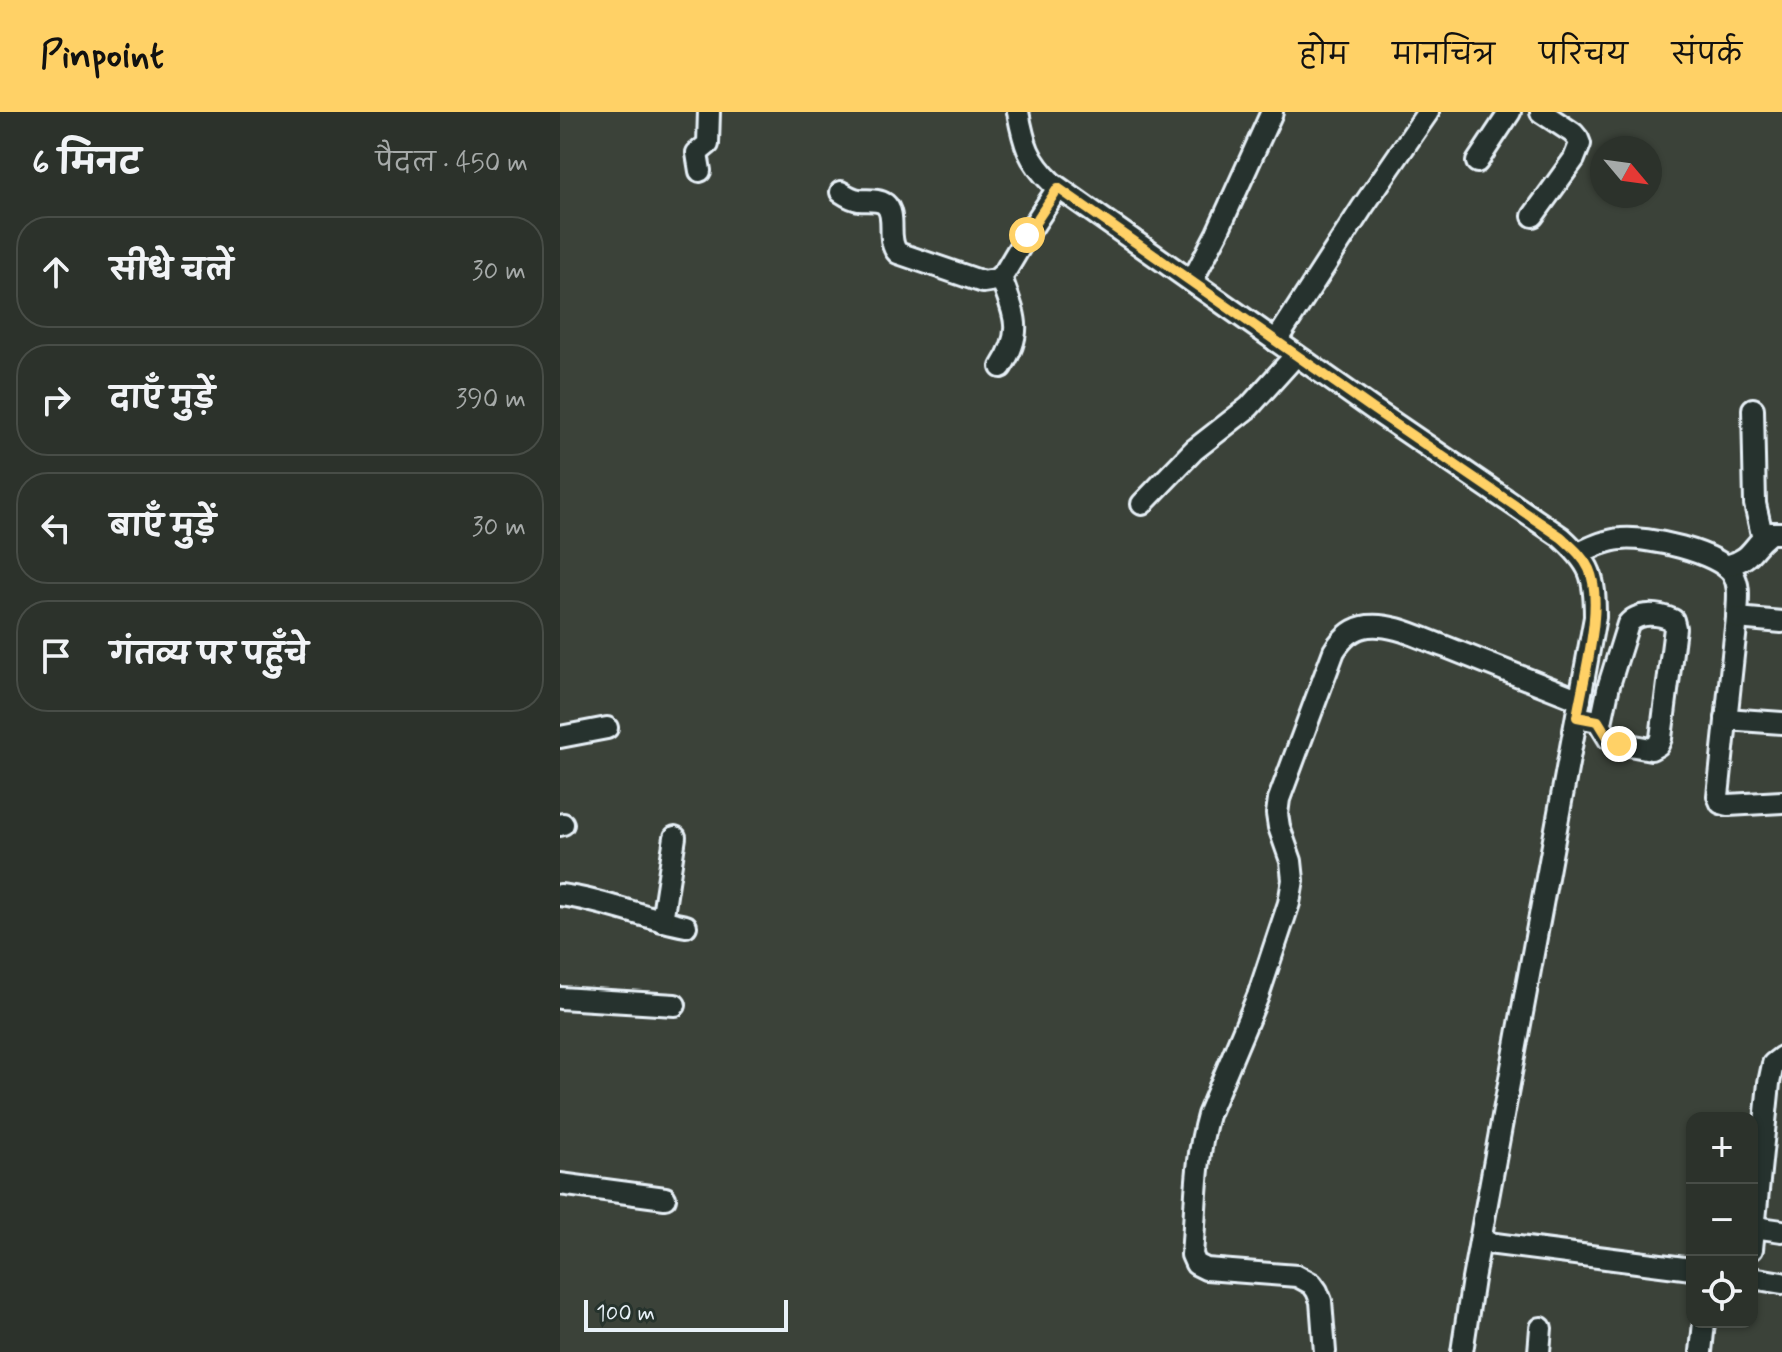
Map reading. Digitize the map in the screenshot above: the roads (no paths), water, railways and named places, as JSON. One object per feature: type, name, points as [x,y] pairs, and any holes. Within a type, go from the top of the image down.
[{"type":"street","points":[[700,171],[697,153],[708,144],[709,112]]},
{"type":"street","points":[[1018,112],[1030,158],[1058,188],[1561,537],[1579,553],[1589,570],[1595,590],[1595,617],[1462,1352]]},
{"type":"street","points":[[1192,281],[1272,112]]},
{"type":"street","points":[[1276,341],[1428,112]]},
{"type":"street","points":[[1477,162],[1510,112]]},
{"type":"street","points":[[1533,216],[1574,159],[1580,144],[1573,133],[1541,112]]},
{"type":"street","points":[[841,192],[850,198],[882,202],[887,206],[893,249],[902,256],[990,282],[1001,277],[1058,188]]},
{"type":"street","points":[[1001,277],[1016,321],[1012,346],[1001,367]]},
{"type":"street","points":[[1142,504],[1194,450],[1249,407],[1296,355]]},
{"type":"street","points":[[1726,566],[1746,559],[1772,536],[1755,504],[1753,409]]},
{"type":"street","points":[[1579,553],[1609,541],[1627,538],[1701,553],[1726,566],[1736,581],[1738,591],[1719,800],[1728,805],[1782,802]]},
{"type":"street","points":[[1325,1352],[1321,1301],[1312,1284],[1297,1276],[1206,1269],[1196,1264],[1192,1255],[1203,1130],[1258,996],[1289,903],[1293,880],[1291,861],[1279,827],[1279,799],[1334,651],[1343,638],[1356,629],[1367,626],[1391,628],[1578,708],[1601,723],[1613,742],[1651,749],[1658,745],[1661,738],[1675,628],[1673,620],[1640,615],[1628,624],[1601,723]]},
{"type":"street","points":[[1737,618],[1782,622]]},
{"type":"street","points":[[1726,719],[1782,723]]},
{"type":"street","points":[[560,737],[607,728]]},
{"type":"street","points":[[662,921],[675,837]]},
{"type":"street","points":[[560,895],[583,898],[686,926]]},
{"type":"street","points":[[560,998],[675,1005]]},
{"type":"street","points":[[1758,1207],[1773,1133],[1770,1072],[1773,1064],[1782,1057]]},
{"type":"street","points":[[560,1184],[665,1198]]},
{"type":"street","points":[[1758,1228],[1782,1231]]},
{"type":"street","points":[[1480,1242],[1686,1268]]},
{"type":"street","points":[[1758,1279],[1782,1283]]},
{"type":"street","points":[[1539,1352],[1541,1328]]},
{"type":"street","points":[[1701,1352],[1703,1328]]}]
